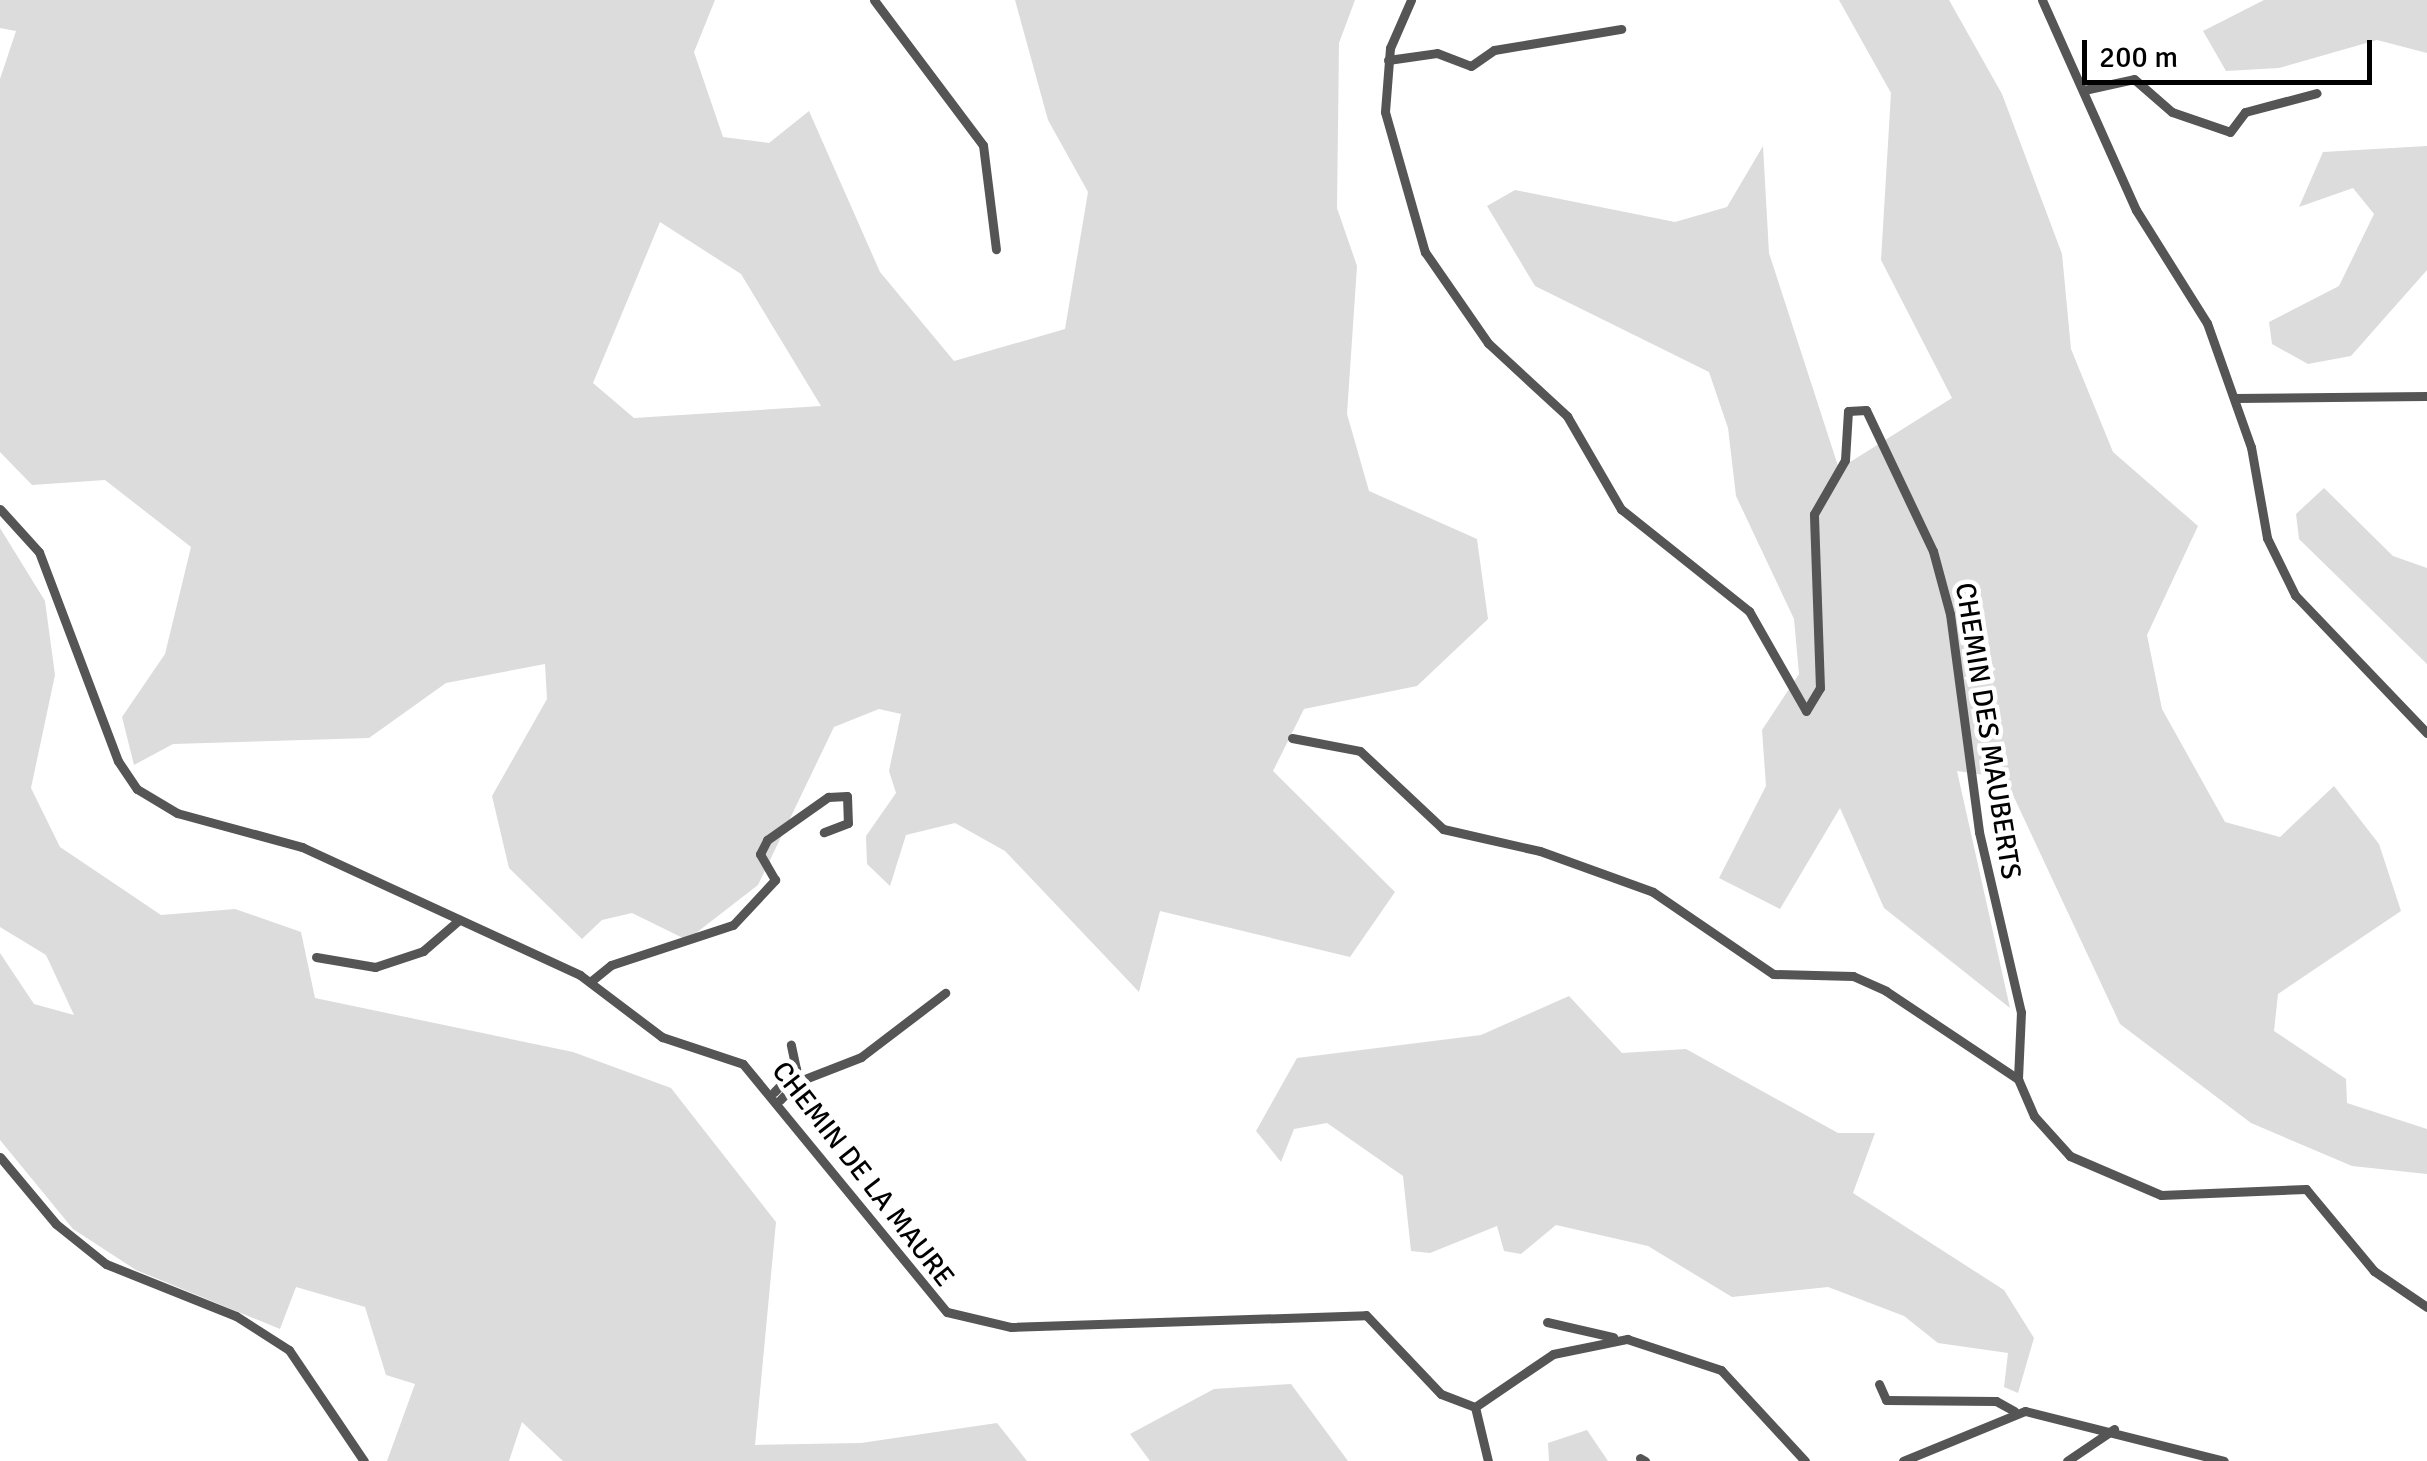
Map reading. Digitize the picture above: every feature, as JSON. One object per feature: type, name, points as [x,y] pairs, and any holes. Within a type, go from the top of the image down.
[{"type":"street","points":[[874,0],[983,145],[996,248]]},
{"type":"street","name":"CHEMIN DES MAUBERTS","points":[[1411,0],[1388,60],[1389,132],[1435,269],[1495,351],[1561,408],[1621,509],[1749,612],[1806,710],[1820,688],[1814,514],[1845,460],[1848,411],[1866,410],[1933,551],[1950,614],[1979,832],[2021,1012],[2018,1079]]},
{"type":"street","points":[[2042,0],[2136,210],[2207,323],[2234,398],[2267,538],[2295,595],[2427,733]]},
{"type":"street","points":[[1388,60],[1437,53],[1471,66],[1494,50],[1621,29]]},
{"type":"street","points":[[2084,90],[2134,79],[2172,112],[2230,132],[2245,112],[2317,93]]},
{"type":"street","points":[[2234,398],[2427,396]]},
{"type":"street","name":"CHEMIN DE LA MAURE","points":[[0,508],[39,552],[118,762],[137,789],[177,813],[302,847],[590,982],[648,1030],[743,1064],[777,1096],[923,1290],[961,1318],[1011,1327],[1366,1315],[1441,1394],[1475,1407]]},
{"type":"street","points":[[1292,738],[1360,752],[1443,829],[1540,850],[1653,892],[1773,974],[1853,976],[1886,991],[2018,1079],[2058,1145],[2145,1191],[2192,1199],[2306,1188],[2374,1271],[2427,1307]]},
{"type":"street","points":[[590,982],[611,965],[733,925],[776,880],[760,854],[767,840],[828,798],[847,796],[848,823],[824,832]]},
{"type":"street","points":[[316,957],[375,967],[423,951],[460,920]]},
{"type":"street","points":[[777,1096],[797,1082],[861,1058],[945,992]]},
{"type":"street","points":[[777,1096],[796,1069],[791,1045]]},
{"type":"street","points":[[0,1157],[97,1258],[236,1316],[290,1350],[364,1461]]},
{"type":"street","points":[[1548,1322],[1721,1370],[1804,1461]]},
{"type":"street","points":[[1488,1461],[1475,1407],[1520,1370],[1615,1338]]},
{"type":"street","points":[[1879,1384],[1886,1400],[1996,1401],[2014,1411],[2114,1430],[2224,1461]]},
{"type":"street","points":[[1903,1461],[2014,1411]]},
{"type":"street","points":[[2067,1461],[2114,1430]]},
{"type":"shaded area","points":[[0,0],[715,0],[694,52],[723,137],[769,143],[809,111],[880,272],[954,361],[1065,329],[1088,192],[1048,120],[1015,0],[1355,0],[1339,43],[1337,208],[1357,266],[1347,414],[1369,491],[1477,539],[1488,619],[1417,686],[1304,709],[1273,771],[1395,892],[1350,957],[1160,911],[1139,992],[1005,851],[955,823],[906,835],[890,886],[867,864],[866,836],[896,793],[889,771],[901,714],[879,709],[834,727],[758,885],[687,940],[632,913],[602,920],[582,939],[509,868],[492,796],[547,699],[545,664],[446,683],[369,738],[173,744],[134,765],[122,717],[165,654],[191,547],[105,480],[32,485],[0,452],[0,79],[16,31],[0,28]],"holes":[[[660,222],[741,274],[821,406],[634,418],[593,383]]]},
{"type":"shaded area","points":[[1839,0],[1949,0],[2002,94],[2062,254],[2071,349],[2113,452],[2198,526],[2147,635],[2162,709],[2225,822],[2280,837],[2334,786],[2379,844],[2401,911],[2278,994],[2274,1031],[2346,1079],[2347,1103],[2427,1129],[2427,1174],[2352,1166],[2251,1123],[2120,1024],[2005,778],[1957,771],[2010,1008],[1884,908],[1840,808],[1780,909],[1719,878],[1766,786],[1762,730],[1799,674],[1794,619],[1736,496],[1728,428],[1709,372],[1535,286],[1487,206],[1515,190],[1675,222],[1727,207],[1763,146],[1769,253],[1839,469],[1952,398],[1881,260],[1891,93]]},
{"type":"shaded area","points":[[2264,0],[2427,0],[2427,53],[2377,40],[2279,68],[2226,71],[2203,31]]},
{"type":"shaded area","points":[[2427,146],[2427,270],[2351,356],[2308,364],[2272,344],[2269,322],[2339,286],[2374,214],[2353,188],[2299,207],[2323,152]]},
{"type":"shaded area","points":[[2324,488],[2393,556],[2427,568],[2427,664],[2299,539],[2296,514]]},
{"type":"shaded area","points":[[0,528],[45,601],[55,675],[31,788],[60,847],[161,915],[235,909],[301,932],[315,998],[573,1052],[671,1088],[776,1222],[755,1445],[861,1443],[997,1423],[1027,1461],[563,1461],[522,1422],[509,1461],[387,1461],[415,1384],[386,1375],[365,1307],[296,1287],[280,1329],[136,1270],[73,1229],[0,1140],[0,953],[34,1004],[74,1015],[46,955],[0,927]]},
{"type":"shaded area","points":[[1569,996],[1622,1053],[1686,1049],[1838,1133],[1875,1133],[1853,1193],[2004,1290],[2034,1338],[2018,1393],[2004,1387],[2008,1353],[1938,1343],[1904,1316],[1828,1287],[1732,1297],[1648,1246],[1556,1225],[1521,1254],[1504,1251],[1497,1226],[1430,1253],[1411,1251],[1403,1176],[1327,1123],[1294,1129],[1281,1162],[1256,1131],[1297,1058],[1481,1035]]},
{"type":"shaded area","points":[[1291,1384],[1348,1461],[1150,1461],[1130,1434],[1214,1389]]},
{"type":"shaded area","points":[[1587,1430],[1608,1461],[1549,1461],[1548,1443]]}]
